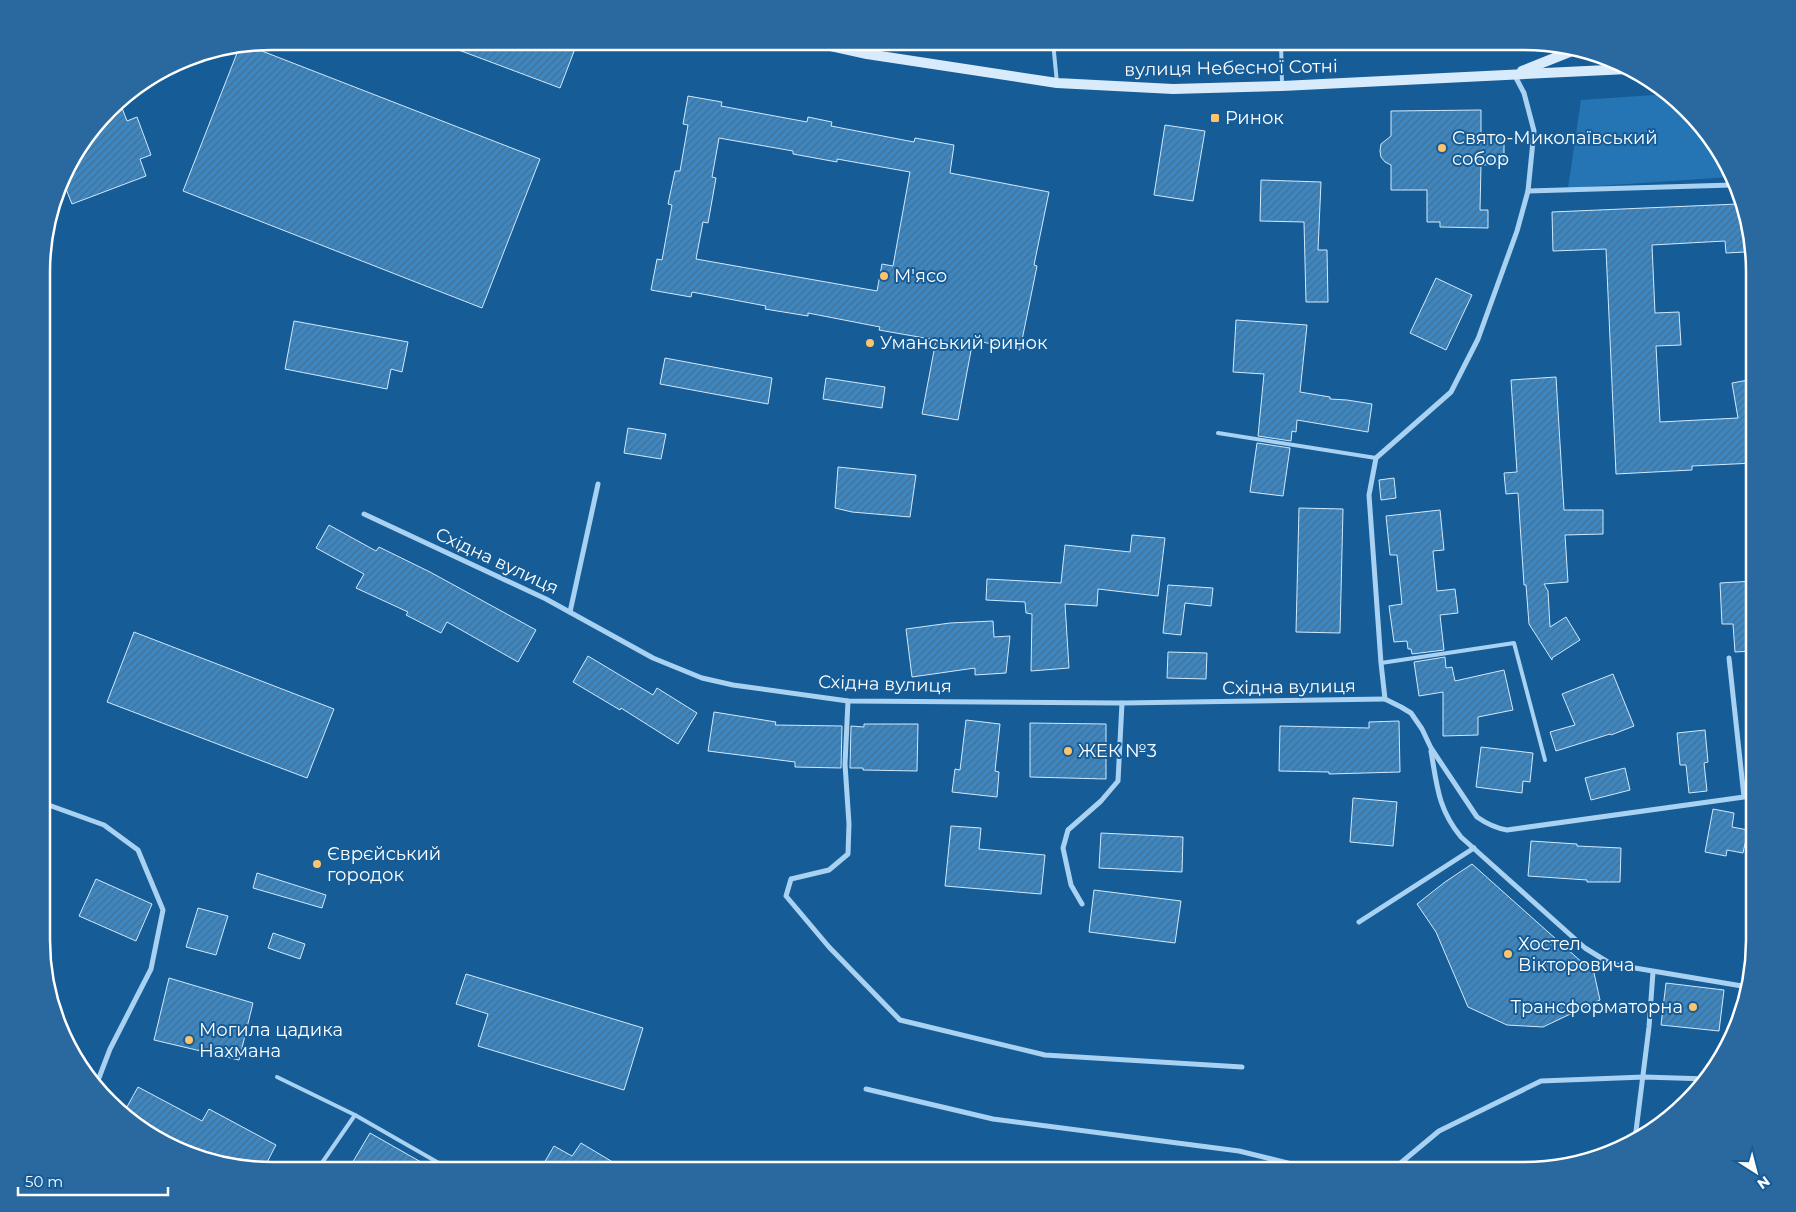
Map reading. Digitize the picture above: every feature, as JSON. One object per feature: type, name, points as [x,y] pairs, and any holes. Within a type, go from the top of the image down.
[{"type":"main road","name":"вулиця Небесної Сотні","points":[[847,50],[1057,83],[1173,89],[1282,86],[1615,70]]},
{"type":"main road","points":[[1514,74],[1565,54]]},
{"type":"street","points":[[1514,74],[1524,94],[1534,130],[1528,192],[1517,231],[1478,339],[1450,392],[1376,458],[1369,495],[1385,699],[1401,706],[1410,713],[1477,816],[1486,824],[1507,830],[1744,797],[1729,658]]},
{"type":"street","points":[[1528,192],[1728,185]]},
{"type":"street","points":[[570,612],[598,484]]},
{"type":"street","name":"Східна вулиця","points":[[364,514],[546,599],[653,658],[702,678],[733,685],[848,701],[1122,703],[1385,699]]},
{"type":"street","points":[[848,701],[845,764],[849,824],[848,854],[829,870],[791,879],[786,896],[829,947],[900,1020],[1046,1055],[1242,1067]]},
{"type":"street","points":[[1082,904],[1071,885],[1063,848],[1068,830],[1102,801],[1118,781],[1122,703]]},
{"type":"street","points":[[1431,748],[1438,793],[1445,815],[1461,837],[1585,948],[1611,964],[1741,986]]},
{"type":"street","points":[[50,806],[104,825],[138,850],[163,910],[151,969],[110,1049],[99,1078]]},
{"type":"street","points":[[1359,922],[1474,848]]},
{"type":"street","points":[[1636,1131],[1644,1077],[1653,972]]},
{"type":"street","points":[[1402,1162],[1439,1131],[1541,1081],[1644,1077],[1697,1079]]},
{"type":"street","points":[[866,1089],[993,1119],[1239,1151],[1284,1162]]},
{"type":"lane","points":[[1054,50],[1057,83]]},
{"type":"lane","points":[[1281,50],[1282,86]]},
{"type":"lane","points":[[1218,433],[1376,458]]},
{"type":"lane","points":[[1381,663],[1514,643],[1545,760]]},
{"type":"lane","points":[[277,1077],[355,1115],[437,1162]]},
{"type":"lane","points":[[323,1162],[355,1115]]},
{"type":"shaded area","points":[[1657,95],[1681,115],[1700,137],[1725,177],[1568,188],[1581,100]]},
{"type":"building","points":[[258,50],[540,159],[482,308],[183,191],[237,53]]},
{"type":"building","points":[[459,50],[575,50],[560,88]]},
{"type":"building","points":[[688,96],[722,102],[721,106],[807,122],[808,117],[832,122],[831,126],[914,142],[915,138],[954,145],[950,173],[1049,192],[1034,265],[1037,266],[1020,350],[973,340],[958,420],[922,414],[936,340],[879,330],[880,327],[808,313],[808,316],[765,309],[766,306],[692,292],[691,297],[651,290],[657,259],[662,260],[672,205],[668,204],[675,171],[680,171],[688,125],[683,124]],"holes":[[[719,138],[793,151],[793,154],[837,162],[837,159],[910,172],[893,266],[882,264],[877,291],[696,259],[703,222],[708,223],[716,178],[712,177]]]},
{"type":"building","points":[[122,108],[127,121],[137,117],[151,155],[140,159],[146,176],[72,204],[66,189],[87,149]]},
{"type":"building","name":"Свято-Миколаївський собор","points":[[1481,110],[1481,136],[1504,136],[1504,164],[1481,165],[1480,210],[1488,210],[1488,228],[1440,227],[1440,222],[1427,222],[1427,190],[1391,190],[1391,165],[1381,157],[1380,151],[1381,144],[1391,136],[1391,111]]},
{"type":"building","points":[[1165,125],[1205,131],[1193,201],[1154,195]]},
{"type":"building","points":[[1261,180],[1321,182],[1318,250],[1327,250],[1328,302],[1306,302],[1304,222],[1260,221]]},
{"type":"building","points":[[1735,204],[1742,229],[1745,252],[1726,253],[1725,241],[1652,245],[1655,313],[1679,312],[1681,345],[1656,346],[1660,422],[1738,418],[1732,383],[1746,380],[1746,463],[1692,466],[1692,470],[1616,474],[1606,249],[1553,251],[1552,212]]},
{"type":"building","points":[[1436,278],[1472,295],[1446,350],[1410,333]]},
{"type":"building","points":[[1236,320],[1307,325],[1300,392],[1330,397],[1330,399],[1372,404],[1368,432],[1297,420],[1296,432],[1292,431],[1291,441],[1258,436],[1264,374],[1233,372]]},
{"type":"building","points":[[294,321],[408,342],[402,372],[391,369],[387,389],[285,369]]},
{"type":"building","points":[[665,358],[772,378],[768,404],[660,384]]},
{"type":"building","points":[[1556,377],[1564,510],[1603,510],[1603,534],[1565,535],[1568,582],[1544,584],[1548,591],[1550,627],[1566,617],[1580,640],[1552,658],[1552,660],[1529,624],[1526,585],[1524,585],[1518,493],[1506,494],[1504,473],[1517,472],[1511,380]]},
{"type":"building","points":[[826,378],[885,387],[882,408],[823,399]]},
{"type":"building","points":[[628,428],[666,434],[661,459],[624,453]]},
{"type":"building","points":[[1257,443],[1290,448],[1283,496],[1250,492]]},
{"type":"building","points":[[838,467],[916,475],[910,517],[852,512],[835,508]]},
{"type":"building","points":[[1394,478],[1396,498],[1381,500],[1379,480]]},
{"type":"building","points":[[1299,508],[1343,509],[1340,633],[1296,632]]},
{"type":"building","points":[[1440,510],[1444,550],[1433,551],[1437,591],[1455,589],[1458,613],[1440,615],[1444,650],[1412,654],[1411,649],[1408,649],[1407,641],[1394,642],[1389,606],[1402,604],[1397,555],[1390,555],[1386,516]]},
{"type":"building","points":[[329,525],[376,551],[379,547],[430,572],[536,630],[518,662],[447,622],[441,633],[406,615],[408,612],[356,588],[364,574],[316,548]]},
{"type":"building","points":[[1132,535],[1165,538],[1158,596],[1098,589],[1097,606],[1065,604],[1069,668],[1031,671],[1032,614],[1026,613],[1025,602],[986,600],[987,579],[1061,583],[1065,545],[1130,552]]},
{"type":"building","points":[[1746,581],[1746,651],[1735,652],[1733,624],[1722,624],[1720,583]]},
{"type":"building","points":[[1168,585],[1213,588],[1211,606],[1185,603],[1181,635],[1163,633]]},
{"type":"building","points":[[993,621],[994,637],[1010,636],[1006,673],[975,675],[975,668],[912,677],[906,629],[950,623]]},
{"type":"building","points":[[134,632],[334,709],[307,778],[107,702]]},
{"type":"building","points":[[1168,652],[1207,653],[1206,679],[1167,678]]},
{"type":"building","points":[[588,656],[653,695],[657,688],[697,713],[678,744],[621,708],[620,710],[573,682]]},
{"type":"building","points":[[1445,657],[1446,668],[1452,667],[1455,681],[1504,670],[1513,710],[1478,717],[1478,735],[1443,736],[1443,692],[1419,696],[1414,662]]},
{"type":"building","points":[[1613,674],[1634,726],[1611,735],[1556,751],[1550,732],[1575,725],[1562,694]]},
{"type":"building","points":[[714,712],[776,722],[775,725],[842,726],[841,768],[795,767],[795,762],[708,751]]},
{"type":"building","points":[[966,720],[1000,724],[995,771],[999,772],[997,797],[952,792],[955,769],[960,770]]},
{"type":"building","points":[[1399,721],[1400,772],[1329,774],[1329,772],[1279,771],[1280,726],[1369,728],[1369,722]]},
{"type":"building","name":"ЖЕК №3","points":[[1030,723],[1106,724],[1106,779],[1030,777]]},
{"type":"building","points":[[864,724],[918,724],[917,771],[850,768],[851,726],[864,727]]},
{"type":"building","points":[[1705,730],[1708,762],[1704,763],[1707,791],[1689,793],[1686,765],[1680,765],[1677,733]]},
{"type":"building","points":[[1481,747],[1533,753],[1530,782],[1523,781],[1522,793],[1476,787]]},
{"type":"building","points":[[1625,768],[1630,790],[1591,800],[1585,778]]},
{"type":"building","points":[[1353,798],[1397,802],[1393,846],[1350,842]]},
{"type":"building","points":[[1713,809],[1734,813],[1732,827],[1746,830],[1743,853],[1727,850],[1726,856],[1705,852]]},
{"type":"building","points":[[951,826],[981,828],[979,849],[1045,855],[1041,894],[945,886]]},
{"type":"building","points":[[1101,833],[1183,837],[1182,872],[1099,868]]},
{"type":"building","points":[[1531,841],[1621,848],[1620,882],[1587,882],[1587,880],[1528,876]]},
{"type":"building","name":"Хостел Вікторовича","points":[[1472,864],[1594,973],[1600,1000],[1543,1027],[1507,1025],[1468,1007],[1436,932],[1417,904]]},
{"type":"building","points":[[257,873],[326,895],[322,908],[253,888]]},
{"type":"building","points":[[96,879],[152,904],[136,941],[79,916]]},
{"type":"building","points":[[1094,890],[1181,901],[1175,943],[1089,932]]},
{"type":"building","points":[[198,908],[228,916],[216,955],[186,947]]},
{"type":"building","points":[[273,933],[305,944],[300,959],[268,948]]},
{"type":"building","points":[[466,974],[643,1028],[624,1090],[478,1046],[488,1014],[456,1004]]},
{"type":"building","points":[[169,978],[253,1003],[239,1060],[154,1040]]},
{"type":"building","name":"Трансформаторна","points":[[1666,983],[1724,990],[1719,1031],[1661,1025]]},
{"type":"building","points":[[138,1087],[202,1121],[209,1109],[276,1145],[267,1162],[229,1158],[201,1150],[174,1139],[149,1125],[127,1108]]},
{"type":"building","points":[[370,1133],[421,1162],[353,1162]]},
{"type":"building","points":[[581,1143],[613,1162],[545,1162],[554,1146],[572,1156]]},
{"type":"place","name":"Ринок","points":[[1215,118]]},
{"type":"place","name":"Свято-Миколаївський собор","points":[[1442,148]]},
{"type":"place","name":"М'ясо","points":[[884,276]]},
{"type":"place","name":"Уманський ринок","points":[[870,343]]},
{"type":"place","name":"ЖЕК №3","points":[[1068,751]]},
{"type":"place","name":"Єврєйський городок","points":[[317,864]]},
{"type":"place","name":"Хостел Вікторовича","points":[[1508,954]]},
{"type":"place","name":"Трансформаторна","points":[[1693,1007]]},
{"type":"place","name":"Могила цадика Нахмана","points":[[189,1040]]}]
